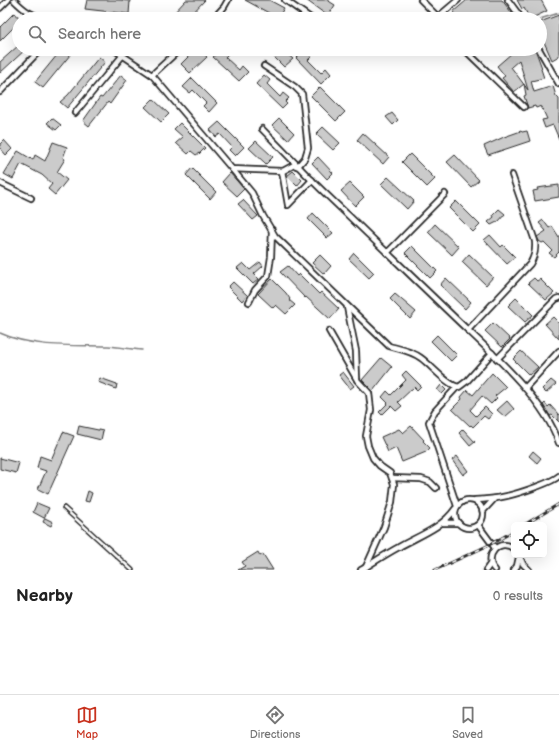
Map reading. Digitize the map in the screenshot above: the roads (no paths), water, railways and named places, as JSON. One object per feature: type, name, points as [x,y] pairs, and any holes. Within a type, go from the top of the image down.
[{"type":"street","points":[[0,8],[8,0]]},
{"type":"street","points":[[14,0],[28,12]]},
{"type":"street","points":[[219,12],[228,0]]},
{"type":"street","points":[[285,0],[302,12]]},
{"type":"street","points":[[421,0],[433,12]]},
{"type":"street","points":[[445,12],[458,0]]},
{"type":"street","points":[[508,0],[517,12]]},
{"type":"street","points":[[0,92],[34,56]]},
{"type":"street","points":[[75,113],[122,56]]},
{"type":"street","points":[[124,56],[152,75],[232,169],[252,193],[275,236],[389,346],[412,353],[421,358],[456,387]]},
{"type":"street","points":[[152,75],[172,56]]},
{"type":"street","points":[[471,56],[524,107]]},
{"type":"street","points":[[543,56],[559,84]]},
{"type":"street","points":[[264,66],[295,87],[302,94],[308,148],[305,158],[298,166]]},
{"type":"street","points":[[262,129],[312,180],[492,353],[524,388],[545,416],[559,443]]},
{"type":"street","points":[[232,169],[282,171],[294,165],[298,166]]},
{"type":"street","points":[[282,171],[288,205],[312,180]]},
{"type":"street","points":[[468,330],[535,257],[535,241],[512,176]]},
{"type":"street","points":[[0,183],[31,198]]},
{"type":"street","points":[[387,253],[445,194]]},
{"type":"street","points":[[249,302],[255,290],[268,276],[271,257],[272,230]]},
{"type":"street","points":[[497,359],[556,299],[559,298]]},
{"type":"street","points":[[347,307],[356,351],[357,380]]},
{"type":"street","points":[[329,331],[357,380],[369,393],[371,410],[366,436],[368,446],[373,458],[380,466],[390,473],[394,484],[392,502],[384,526],[366,567]]},
{"type":"street","points":[[524,388],[559,351]]},
{"type":"street","points":[[474,500],[480,504],[483,511],[483,519],[478,525],[468,528],[460,526],[454,516],[456,507],[429,422],[435,411],[456,387],[462,386],[492,353]]},
{"type":"street","points":[[361,570],[443,523],[450,517],[459,503],[466,500],[494,499],[512,496],[545,484],[559,476]]},
{"type":"street","points":[[392,478],[421,479],[430,482],[436,488]]},
{"type":"street","points":[[483,511],[494,499]]},
{"type":"street","points":[[443,523],[458,523]]},
{"type":"street","points":[[478,525],[495,548]]},
{"type":"street","points":[[494,569],[490,558],[495,548],[500,545],[511,547]]},
{"type":"street","points":[[514,570],[517,566],[519,558]]},
{"type":"street","points":[[520,558],[523,564],[529,570]]},
{"type":"street","points":[[486,570],[491,563]]},
{"type":"lane","points":[[64,508],[132,570]]},
{"type":"waterway","points":[[547,17],[559,13]]},
{"type":"waterway","points":[[0,333],[26,341],[53,345],[108,346],[142,350]]},
{"type":"railway","points":[[529,522],[559,504]]},
{"type":"railway","points":[[435,570],[489,545],[511,533]]}]
